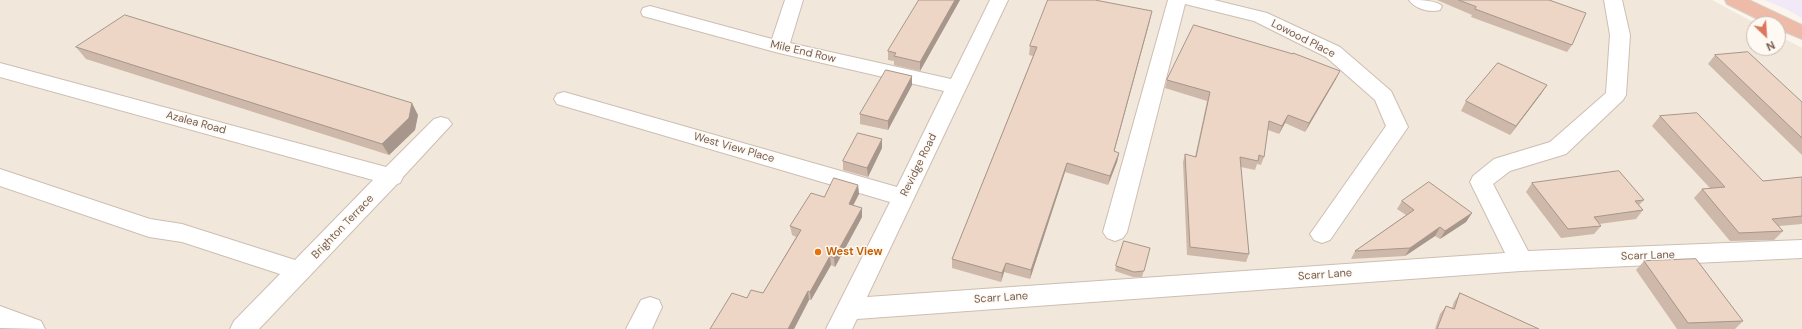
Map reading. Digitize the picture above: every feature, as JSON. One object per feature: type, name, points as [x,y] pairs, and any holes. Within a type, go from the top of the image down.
[{"type":"highway","points":[[1734,0],[1802,33]]},
{"type":"street","points":[[779,47],[794,0]]},
{"type":"street","name":"Revidge Road","points":[[843,319],[999,0]]},
{"type":"street","points":[[1115,232],[1177,0]]},
{"type":"street","name":"Lowood Place","points":[[1190,0],[1260,17],[1333,52],[1384,96],[1397,127],[1322,234]]},
{"type":"street","points":[[1521,261],[1481,182],[1502,165],[1558,148],[1616,95],[1620,35],[1613,0]]},
{"type":"street","name":"Mile End Row","points":[[650,12],[779,47],[957,87]]},
{"type":"street","name":"Azalea Road","points":[[0,70],[392,177]]},
{"type":"street","name":"West View Place","points":[[564,99],[903,198]]},
{"type":"street","name":"Brighton Terrace","points":[[243,329],[392,177],[441,124]]},
{"type":"street","points":[[0,177],[148,228],[182,234],[300,271]]},
{"type":"street","name":"Scarr Lane","points":[[843,319],[1521,261],[1802,249]]},
{"type":"street","points":[[639,329],[650,307]]},
{"type":"street","points":[[0,317],[32,329]]},
{"type":"shaded area","points":[[0,0],[1712,0],[1746,18],[1746,56],[1786,56],[1786,39],[1802,48],[1802,329],[0,329]]},
{"type":"shaded area","points":[[1764,0],[1802,0],[1802,18],[1784,8]]},
{"type":"building","points":[[919,0],[955,0],[920,62],[894,56],[896,53],[888,51]]},
{"type":"building","points":[[1048,0],[1095,0],[1152,11],[1114,151],[1119,153],[1110,176],[1067,163],[1031,270],[1006,263],[1002,273],[952,259],[1037,47],[1030,46]]},
{"type":"building","points":[[1459,0],[1549,0],[1586,13],[1572,45],[1475,9],[1476,7]]},
{"type":"building","points":[[125,15],[412,103],[409,118],[382,144],[76,47]]},
{"type":"building","points":[[1194,25],[1293,53],[1340,71],[1309,123],[1288,115],[1282,126],[1269,121],[1264,157],[1259,155],[1258,161],[1240,157],[1249,254],[1190,247],[1185,154],[1196,157],[1210,92],[1167,80]]},
{"type":"building","points":[[1746,52],[1746,56],[1752,56],[1802,102],[1802,138],[1715,55]]},
{"type":"building","points":[[1498,63],[1547,85],[1516,126],[1466,101]]},
{"type":"building","points":[[886,70],[912,76],[888,121],[860,114]]},
{"type":"building","points":[[1697,113],[1763,181],[1802,177],[1802,216],[1772,219],[1783,231],[1739,233],[1702,189],[1725,187],[1660,116]]},
{"type":"building","points":[[858,133],[882,139],[867,168],[843,161]]},
{"type":"building","points":[[1619,171],[1644,200],[1635,201],[1643,210],[1594,217],[1601,226],[1568,229],[1532,183]]},
{"type":"building","points":[[834,178],[858,185],[849,204],[862,208],[834,258],[830,256],[810,292],[808,291],[788,329],[710,329],[732,293],[747,298],[751,290],[763,293],[801,230],[790,226],[811,193],[824,197]]},
{"type":"building","points":[[1429,182],[1472,213],[1445,231],[1440,227],[1410,248],[1355,251],[1414,210],[1402,201]]},
{"type":"building","points":[[1124,241],[1150,248],[1144,271],[1134,272],[1116,266]]},
{"type":"building","points":[[1696,259],[1743,321],[1688,323],[1644,261]]},
{"type":"building","points":[[1460,293],[1539,329],[1437,329],[1446,306],[1454,309]]},
{"type":"place","name":"West View","points":[[818,252]]}]
